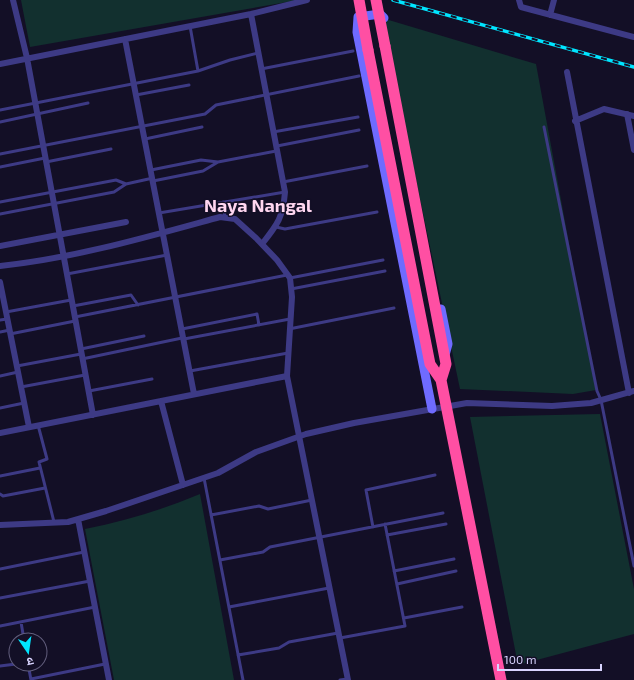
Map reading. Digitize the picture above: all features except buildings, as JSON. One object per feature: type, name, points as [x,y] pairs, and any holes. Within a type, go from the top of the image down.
[{"type":"highway","points":[[359,0],[430,361],[441,380],[447,406],[501,680]]},
{"type":"highway","points":[[376,0],[446,364],[441,380]]},
{"type":"street","points":[[13,0],[28,58],[92,415]]},
{"type":"street","points":[[0,64],[251,14],[307,0]]},
{"type":"street","points":[[519,0],[521,7],[634,37]]},
{"type":"street","points":[[550,14],[554,0]]},
{"type":"street","points":[[251,14],[285,192],[284,210],[276,227],[262,244]]},
{"type":"street","points":[[432,409],[357,32],[358,17],[380,14],[384,18],[388,32],[448,344],[445,359]]},
{"type":"street","points":[[125,39],[194,394]]},
{"type":"street","points":[[0,524],[54,522],[78,519],[218,473],[256,452],[300,436],[354,423],[467,403],[552,406],[591,403],[631,392],[575,121],[567,72]]},
{"type":"street","points":[[575,121],[604,110],[634,116]]},
{"type":"street","points":[[627,114],[634,150]]},
{"type":"street","points":[[0,266],[64,257],[220,217],[234,219],[262,244],[288,276],[291,289],[286,376],[300,436],[347,679]]},
{"type":"street","points":[[0,246],[126,222]]},
{"type":"street","points":[[0,286],[29,427]]},
{"type":"street","points":[[420,351],[430,361]]},
{"type":"street","points":[[0,433],[286,376]]},
{"type":"street","points":[[161,401],[183,485]]},
{"type":"street","points":[[78,519],[109,680]]},
{"type":"lane","points":[[190,26],[198,71]]},
{"type":"lane","points":[[261,69],[353,51]]},
{"type":"lane","points":[[0,110],[198,71],[230,60],[258,53]]},
{"type":"lane","points":[[0,154],[205,114],[216,105],[359,76]]},
{"type":"lane","points":[[136,95],[189,85]]},
{"type":"lane","points":[[0,122],[88,103]]},
{"type":"lane","points":[[273,132],[358,117]]},
{"type":"lane","points":[[544,126],[595,384],[601,400],[634,566]]},
{"type":"lane","points":[[145,138],[202,127]]},
{"type":"lane","points":[[0,214],[114,192],[126,184],[203,171],[218,162],[359,130]]},
{"type":"lane","points":[[0,167],[111,149]]},
{"type":"lane","points":[[151,170],[201,160],[218,162]]},
{"type":"lane","points":[[283,182],[367,166]]},
{"type":"lane","points":[[0,202],[116,180],[126,184]]},
{"type":"lane","points":[[159,213],[285,192]]},
{"type":"lane","points":[[223,202],[225,218]]},
{"type":"lane","points":[[276,227],[285,229],[377,212]]},
{"type":"lane","points":[[67,274],[167,255]]},
{"type":"lane","points":[[0,332],[10,332],[176,297],[383,260]]},
{"type":"lane","points":[[291,289],[385,271]]},
{"type":"lane","points":[[0,320],[7,316],[72,303],[131,295],[138,305]]},
{"type":"lane","points":[[289,329],[394,308]]},
{"type":"lane","points":[[182,329],[257,314],[259,325]]},
{"type":"lane","points":[[81,354],[184,339],[290,319]]},
{"type":"lane","points":[[0,376],[17,369],[81,354],[144,336]]},
{"type":"lane","points":[[190,371],[288,352]]},
{"type":"lane","points":[[21,387],[85,375]]},
{"type":"lane","points":[[88,392],[152,379]]},
{"type":"lane","points":[[0,408],[24,403]]},
{"type":"lane","points":[[38,426],[47,459],[39,462],[54,522]]},
{"type":"lane","points":[[0,476],[40,468]]},
{"type":"lane","points":[[373,527],[366,490],[435,475]]},
{"type":"lane","points":[[204,478],[243,680]]},
{"type":"lane","points":[[0,494],[3,496],[45,488]]},
{"type":"lane","points":[[211,515],[259,506],[268,509],[312,500]]},
{"type":"lane","points":[[220,560],[263,552],[270,547],[443,513]]},
{"type":"lane","points":[[238,655],[279,648],[289,642],[405,626],[385,524]]},
{"type":"lane","points":[[387,535],[446,524]]},
{"type":"lane","points":[[0,569],[84,552]]},
{"type":"lane","points":[[394,571],[454,559]]},
{"type":"lane","points":[[397,584],[456,571]]},
{"type":"lane","points":[[0,598],[90,581]]},
{"type":"lane","points":[[229,606],[330,588]]},
{"type":"lane","points":[[404,618],[462,607]]},
{"type":"lane","points":[[0,626],[95,608]]},
{"type":"lane","points":[[21,622],[23,632]]},
{"type":"lane","points":[[31,679],[106,664]]},
{"type":"lane","points":[[340,680],[347,679]]},
{"type":"green space","points":[[21,0],[299,0],[30,47]]},
{"type":"green space","points":[[382,18],[536,64],[596,390],[573,394],[460,389]]},
{"type":"green space","points":[[600,414],[634,589],[634,634],[518,665],[470,417]]},
{"type":"green space","points":[[200,494],[234,680],[114,680],[85,529],[143,514]]},
{"type":"railway","points":[[393,0],[634,67]]},
{"type":"district","name":"Naya Nangal","points":[[258,206]]}]
